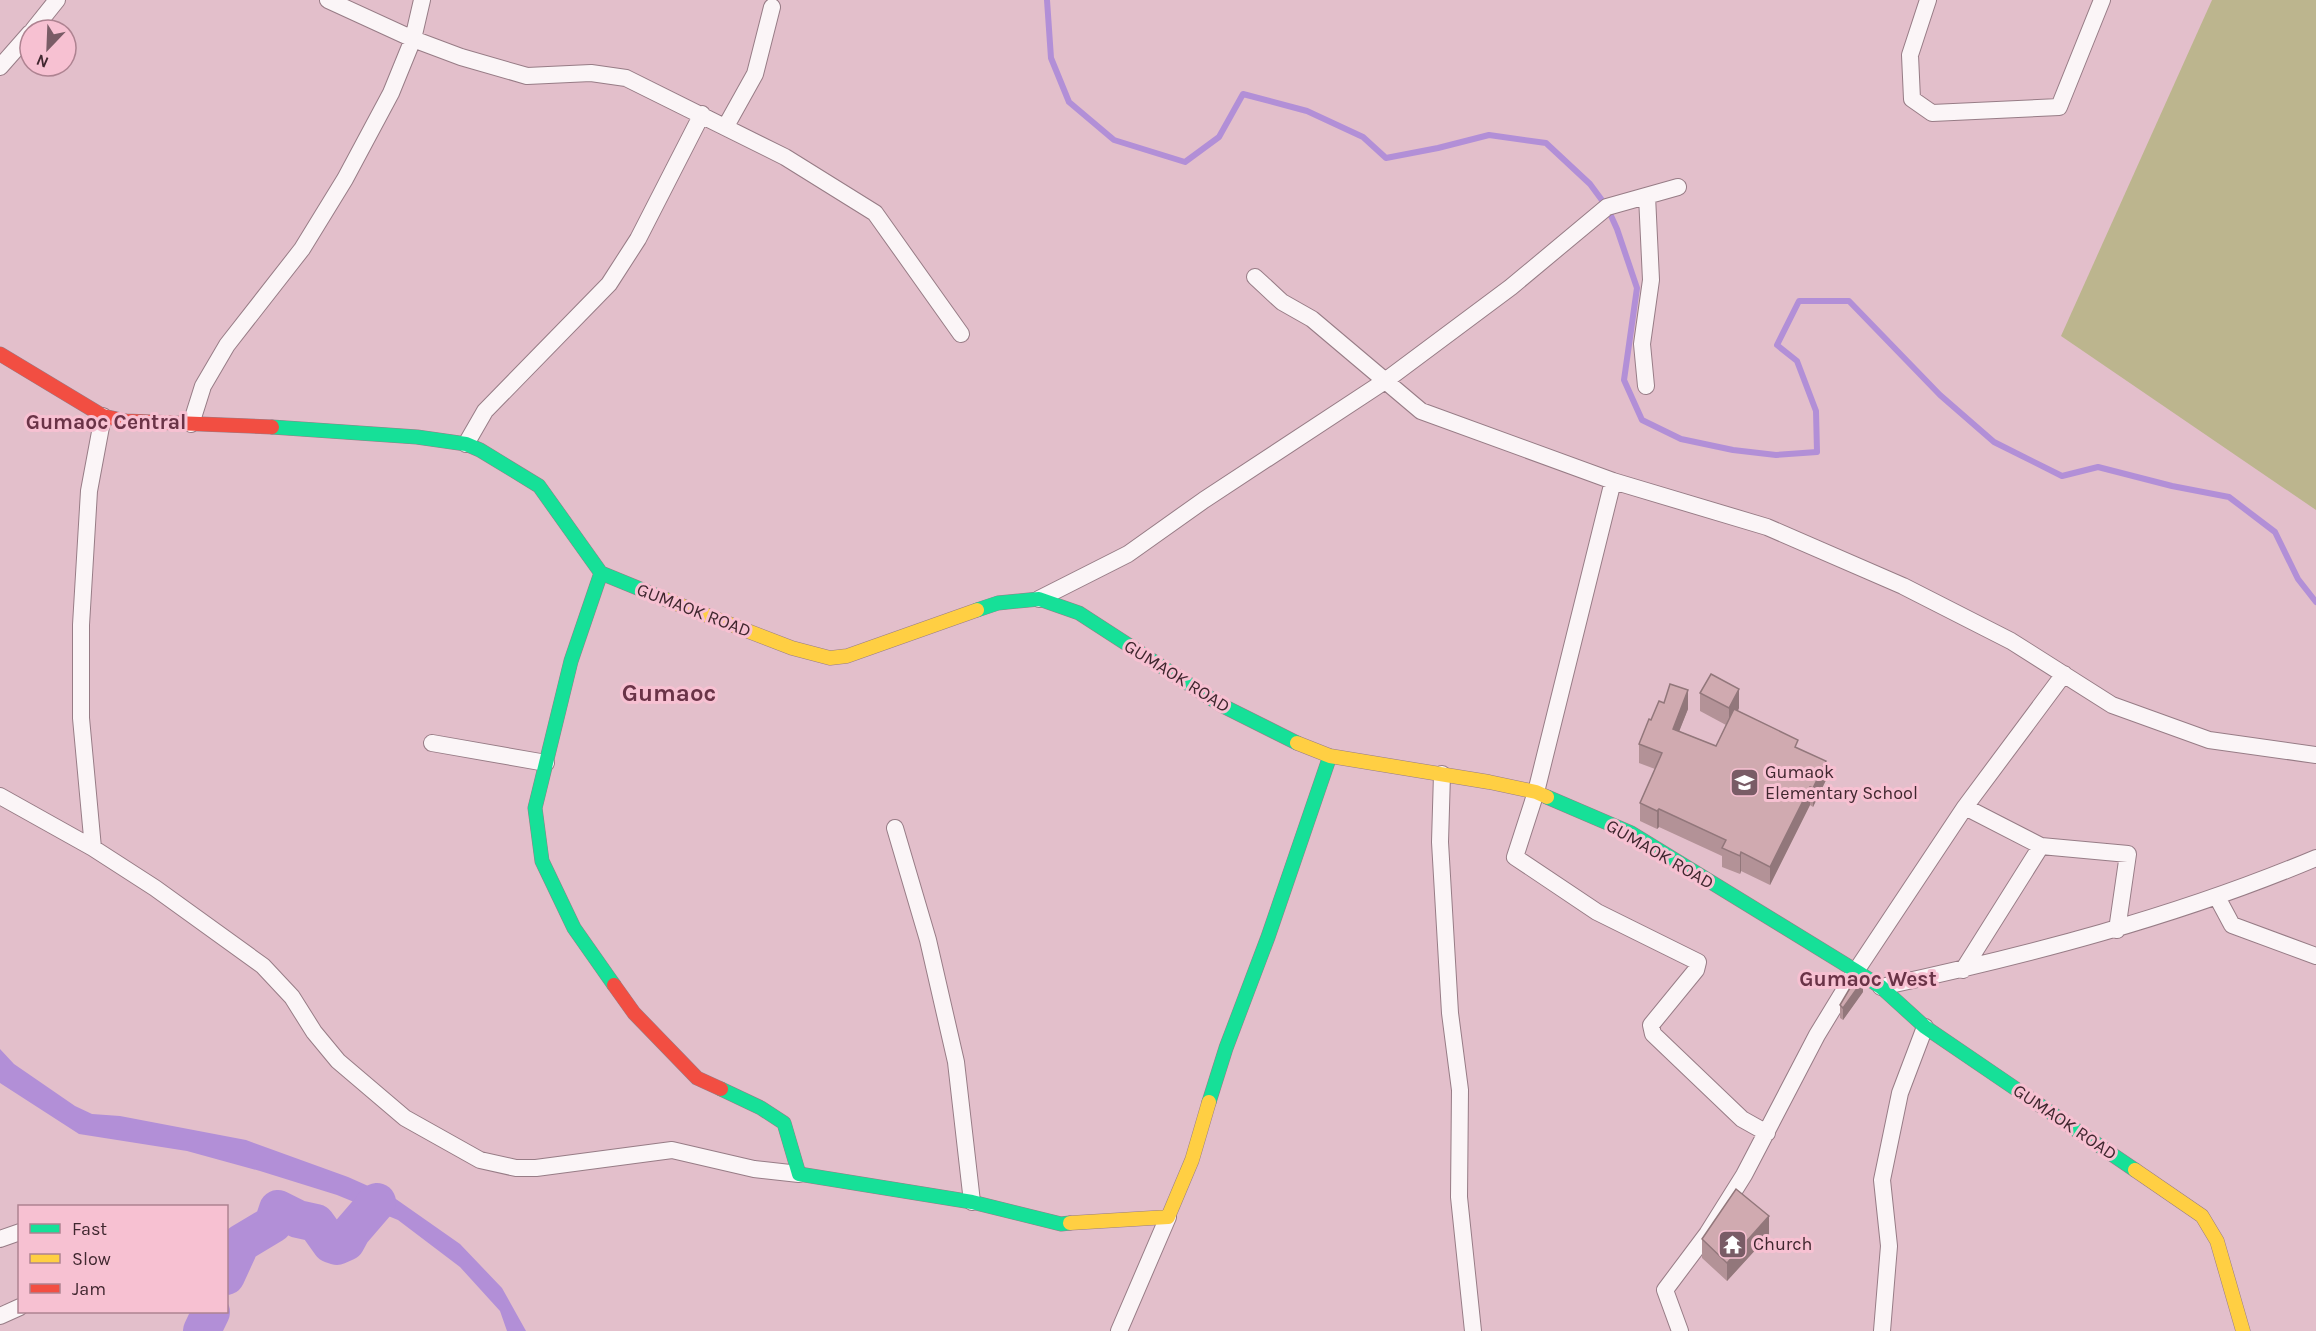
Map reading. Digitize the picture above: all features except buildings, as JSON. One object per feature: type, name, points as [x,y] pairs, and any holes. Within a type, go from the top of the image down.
[{"type":"street","points":[[42,18],[57,0]]},
{"type":"street","points":[[328,0],[413,39],[461,57],[527,76],[591,73],[626,78],[785,157],[875,213],[961,334]]},
{"type":"street","points":[[191,424],[203,386],[227,345],[302,249],[345,179],[391,93],[413,39],[422,0]]},
{"type":"street","points":[[1928,0],[1910,55],[1912,99],[1932,113],[2059,107],[2102,0]]},
{"type":"street","points":[[726,126],[755,75],[772,7]]},
{"type":"street","points":[[3,59],[18,45]]},
{"type":"street","points":[[466,444],[485,411],[609,284],[638,239],[702,114]]},
{"type":"street","points":[[1039,598],[1128,554],[1213,494],[1385,381],[1511,287],[1607,207],[1678,187]]},
{"type":"street","points":[[1646,386],[1642,344],[1651,280],[1647,196]]},
{"type":"street","points":[[1255,277],[1282,302],[1312,319],[1421,411],[1613,481],[1767,527],[1903,586],[2011,641],[2112,705],[2210,740],[2316,755]]},
{"type":"street","name":"GUMAOK ROAD","points":[[0,354],[103,416],[126,420],[417,437],[466,444],[480,450],[538,486],[601,573],[624,584],[792,648],[830,658],[847,656],[998,603],[1039,598],[1078,613],[1221,705],[1302,746],[1330,756],[1536,792],[1631,833],[1856,970],[1881,987],[1925,1027],[2202,1216],[2217,1241],[2243,1331]]},
{"type":"street","points":[[93,848],[81,718],[81,625],[89,490],[103,416]]},
{"type":"street","points":[[1613,481],[1536,792],[1515,857],[1597,912],[1698,962],[1696,970],[1652,1025],[1653,1034],[1742,1119],[1767,1133]]},
{"type":"street","points":[[601,573],[571,661],[535,808],[542,861],[574,928],[634,1013],[697,1078],[761,1108],[784,1123],[800,1174]]},
{"type":"street","points":[[1680,1331],[1665,1290],[1707,1234],[1744,1175],[1817,1035],[1856,970],[1965,807],[2064,674]]},
{"type":"street","points":[[432,743],[546,763]]},
{"type":"street","points":[[1119,1331],[1192,1160],[1226,1048],[1268,937],[1330,756]]},
{"type":"street","points":[[1443,774],[1440,842],[1450,1013],[1460,1090],[1460,1197],[1473,1331]]},
{"type":"street","points":[[0,796],[93,848],[155,888],[263,966],[292,997],[314,1032],[338,1061],[405,1118],[480,1160],[516,1168],[536,1168],[672,1150],[754,1169],[800,1174],[972,1202],[1061,1224],[1168,1217]]},
{"type":"street","points":[[1965,807],[2041,846],[2128,854],[2118,930]]},
{"type":"street","points":[[895,828],[928,940],[956,1062],[972,1202]]},
{"type":"street","points":[[1964,970],[2041,846]]},
{"type":"street","points":[[1881,987],[1964,970],[2118,930],[2247,887],[2316,858]]},
{"type":"street","points":[[2217,897],[2232,925],[2316,956]]},
{"type":"street","points":[[1881,1329],[1889,1246],[1882,1180],[1900,1093],[1925,1027]]},
{"type":"street","points":[[0,1239],[18,1233]]},
{"type":"street","points":[[0,1316],[18,1308]]},
{"type":"shaded area","points":[[2212,0],[2316,0],[2316,510],[2061,336]]},
{"type":"shaded area","points":[[0,1049],[14,1064],[75,1106],[92,1114],[120,1116],[246,1140],[348,1177],[393,1197],[460,1244],[502,1288],[526,1331],[507,1331],[500,1311],[460,1267],[398,1220],[337,1195],[187,1151],[79,1134],[0,1083]]},
{"type":"waterway","points":[[1047,0],[1051,58],[1069,102],[1114,140],[1185,162],[1219,137],[1243,94],[1307,111],[1363,137],[1386,158],[1489,135],[1546,143],[1590,184],[1607,207],[1637,288],[1624,380],[1642,420],[1681,439],[1733,450],[1776,455],[1817,452],[1816,411],[1797,361],[1777,345],[1799,301],[1849,301],[1940,395],[1994,442],[2062,476],[2098,467],[2172,486],[2229,497],[2275,532],[2298,579],[2316,602]]},
{"type":"waterway","points":[[228,1272],[241,1243],[273,1224],[278,1209],[298,1219],[316,1223],[331,1244],[337,1246],[346,1242],[352,1231],[377,1202]]},
{"type":"waterway","points":[[202,1331],[211,1313]]},
{"type":"traffic: fast","points":[[272,427],[417,437],[466,444],[480,450],[539,486],[601,573],[667,600]]},
{"type":"traffic: fast","points":[[601,573],[571,661],[535,808],[542,861],[574,928],[614,985]]},
{"type":"traffic: fast","points":[[977,610],[998,603],[1039,599],[1079,613],[1221,705],[1297,743]]},
{"type":"traffic: fast","points":[[1209,1102],[1330,756]]},
{"type":"traffic: fast","points":[[1547,797],[1631,833],[1856,971],[1881,987],[1925,1027],[2135,1170]]},
{"type":"traffic: fast","points":[[721,1089],[761,1108],[784,1123],[799,1174],[972,1202],[1061,1224],[1070,1223]]},
{"type":"traffic: slow","points":[[667,600],[792,648],[830,658],[847,656],[977,610]]},
{"type":"traffic: slow","points":[[1297,743],[1330,756],[1489,782],[1536,792],[1547,797]]},
{"type":"traffic: slow","points":[[1070,1223],[1168,1217],[1192,1160],[1209,1102]]},
{"type":"traffic: slow","points":[[2135,1170],[2202,1216],[2217,1241],[2243,1331]]},
{"type":"traffic: jam","points":[[0,354],[103,416],[126,421],[272,427]]},
{"type":"traffic: jam","points":[[614,985],[634,1013],[697,1078],[721,1089]]},
{"type":"place","name":"Gumaok Elementary School","points":[[1744,782]]},
{"type":"place","name":"Church","points":[[1732,1244]]},
{"type":"district","name":"Gumaoc Central","points":[[106,422]]},
{"type":"district","name":"Gumaoc","points":[[669,693]]},
{"type":"district","name":"Gumaoc West","points":[[1868,979]]}]
